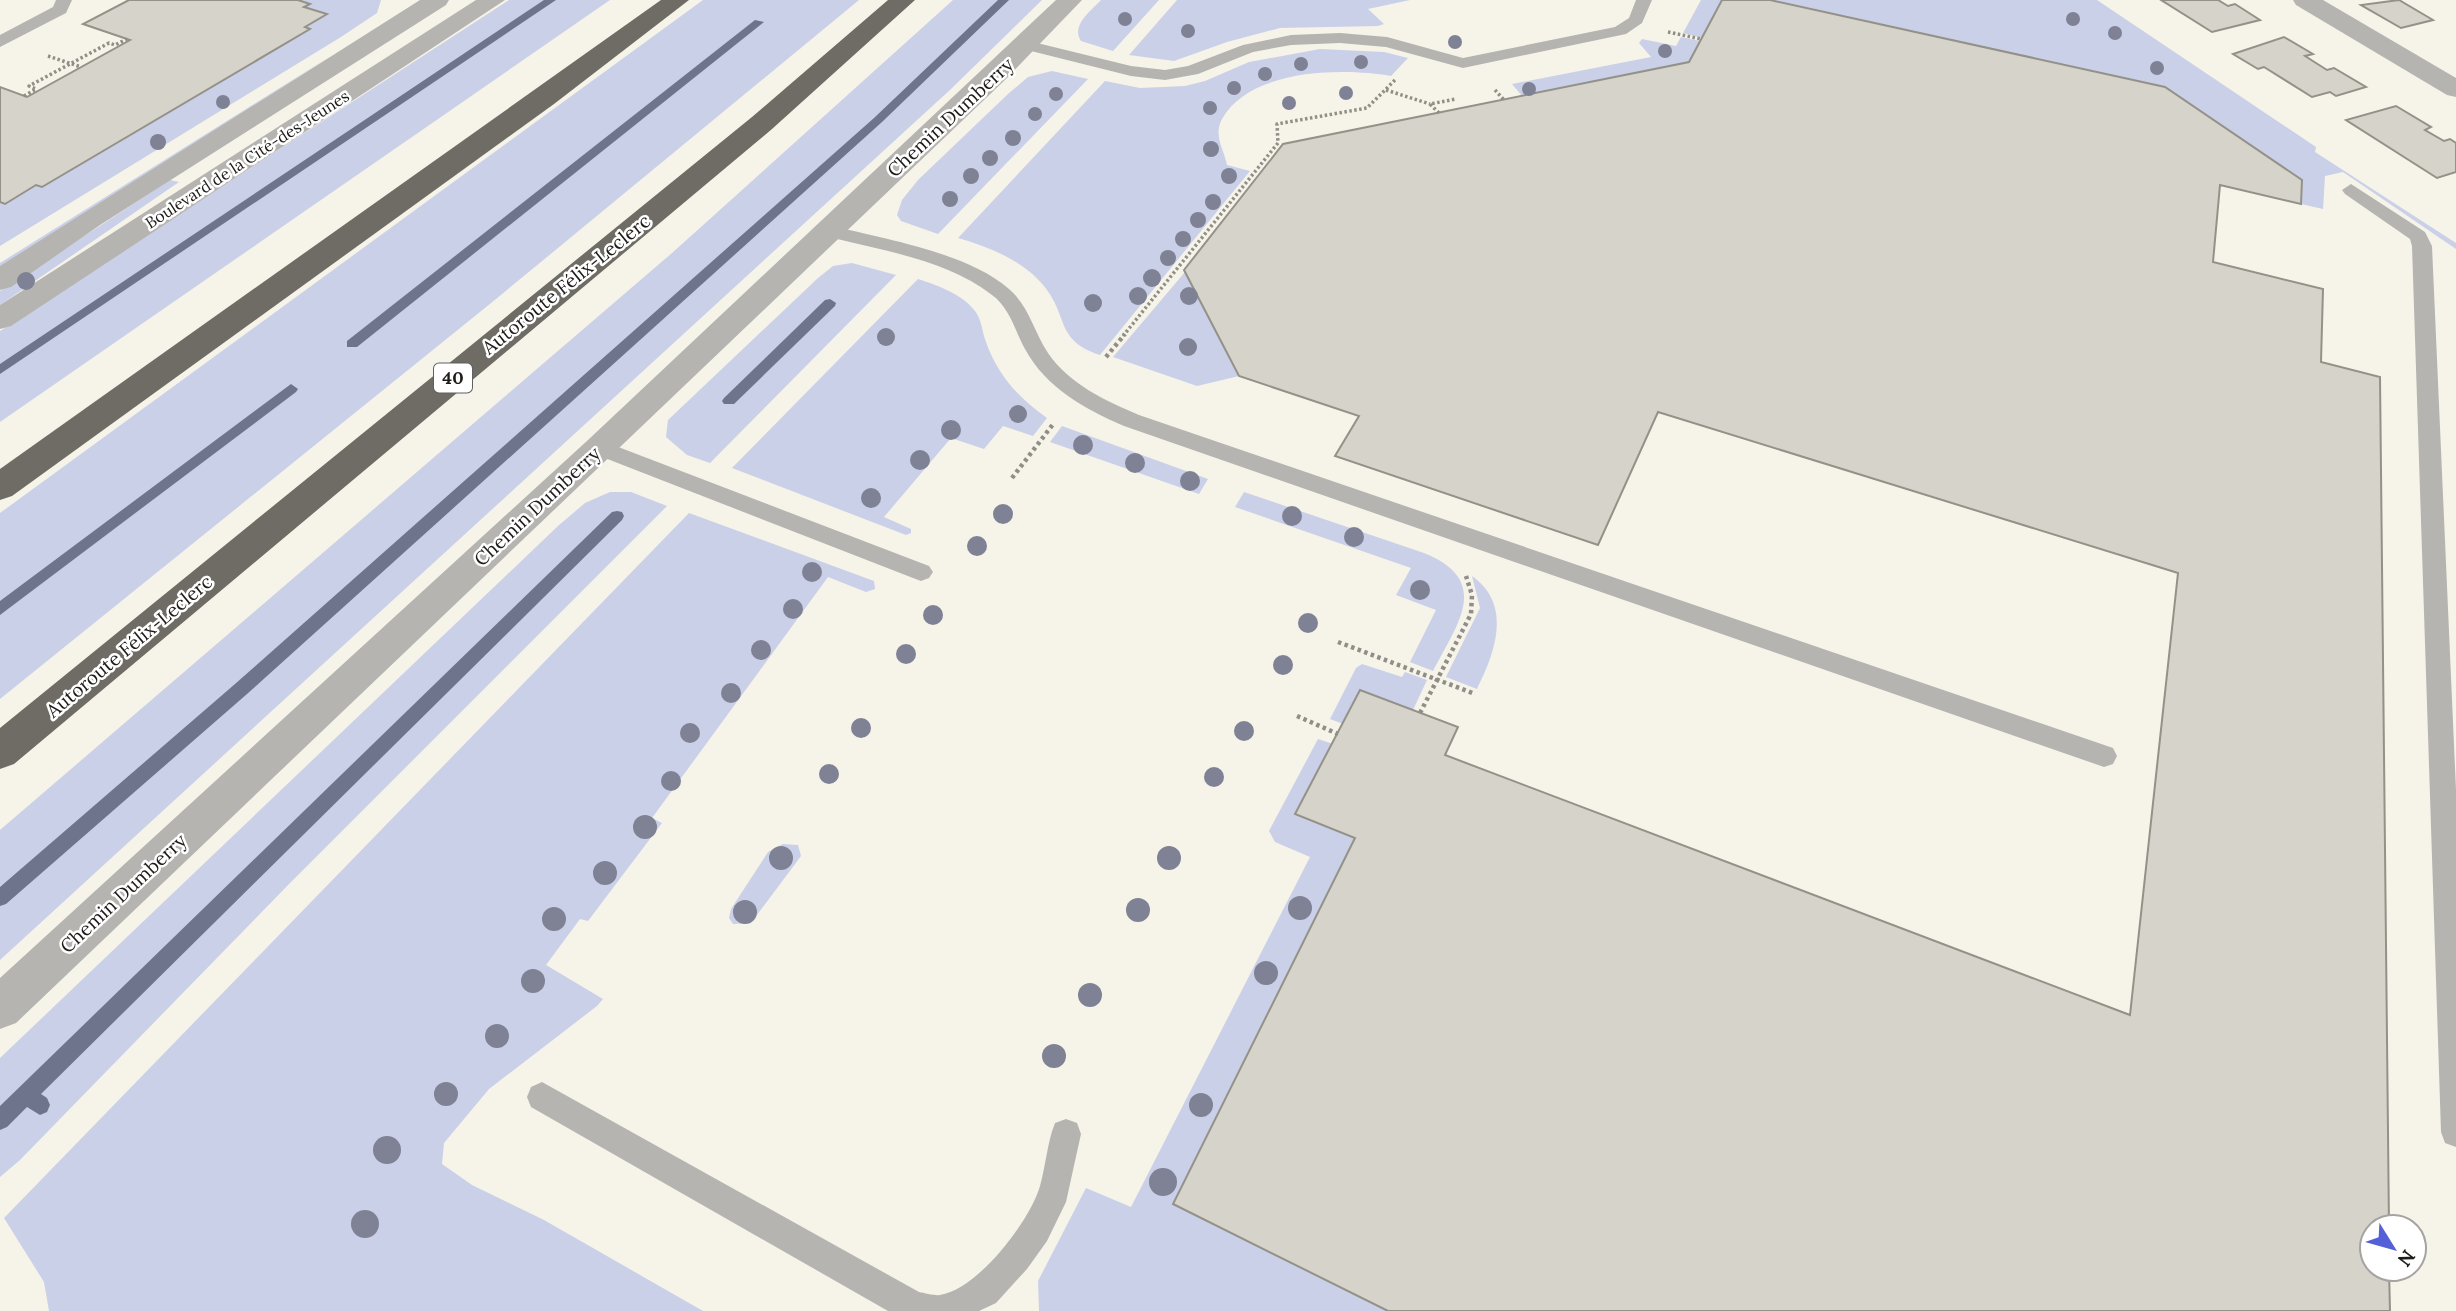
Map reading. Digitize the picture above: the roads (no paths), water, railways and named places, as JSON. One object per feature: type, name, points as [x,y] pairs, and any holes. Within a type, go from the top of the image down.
[{"type":"highway","points":[[0,486],[522,115],[677,0]]},
{"type":"highway","name":"Autoroute Félix-Leclerc","points":[[0,752],[762,123],[903,0]]},
{"type":"street","name":"Boulevard de la Cité-des-Jeunes","points":[[0,280],[90,219],[437,0]]},
{"type":"street","name":"Boulevard de la Cité-des-Jeunes","points":[[0,319],[493,0]]},
{"type":"street","name":"Chemin Dumberry","points":[[0,1007],[600,448],[1070,0]]},
{"type":"street","points":[[2305,0],[2456,89]]},
{"type":"lane","points":[[1,41],[60,10],[64,0]]},
{"type":"lane","points":[[1025,45],[1131,71],[1165,75],[1192,70],[1231,54],[1270,43],[1318,38],[1387,42],[1463,63],[1620,31],[1636,20],[1644,0]]},
{"type":"lane","points":[[2351,190],[2418,236],[2422,246],[2456,1132]]},
{"type":"lane","points":[[829,231],[959,269],[984,280],[1002,292],[1014,307],[1042,359],[1060,378],[1111,412],[1206,448],[2104,756]]},
{"type":"lane","points":[[600,448],[921,572]]},
{"type":"lane","points":[[542,1097],[915,1308],[941,1311],[976,1301],[1016,1258],[1036,1230],[1055,1191],[1066,1133]]},
{"type":"waterway","points":[[0,370],[551,0]]},
{"type":"waterway","points":[[0,898],[241,689],[878,120],[1004,0]]},
{"type":"waterway","points":[[352,344],[759,22]]},
{"type":"waterway","points":[[729,401],[830,303]]},
{"type":"waterway","points":[[0,609],[291,389]]},
{"type":"waterway","points":[[0,1120],[617,516]]},
{"type":"waterway","points":[[26,1095],[40,1105]]}]
